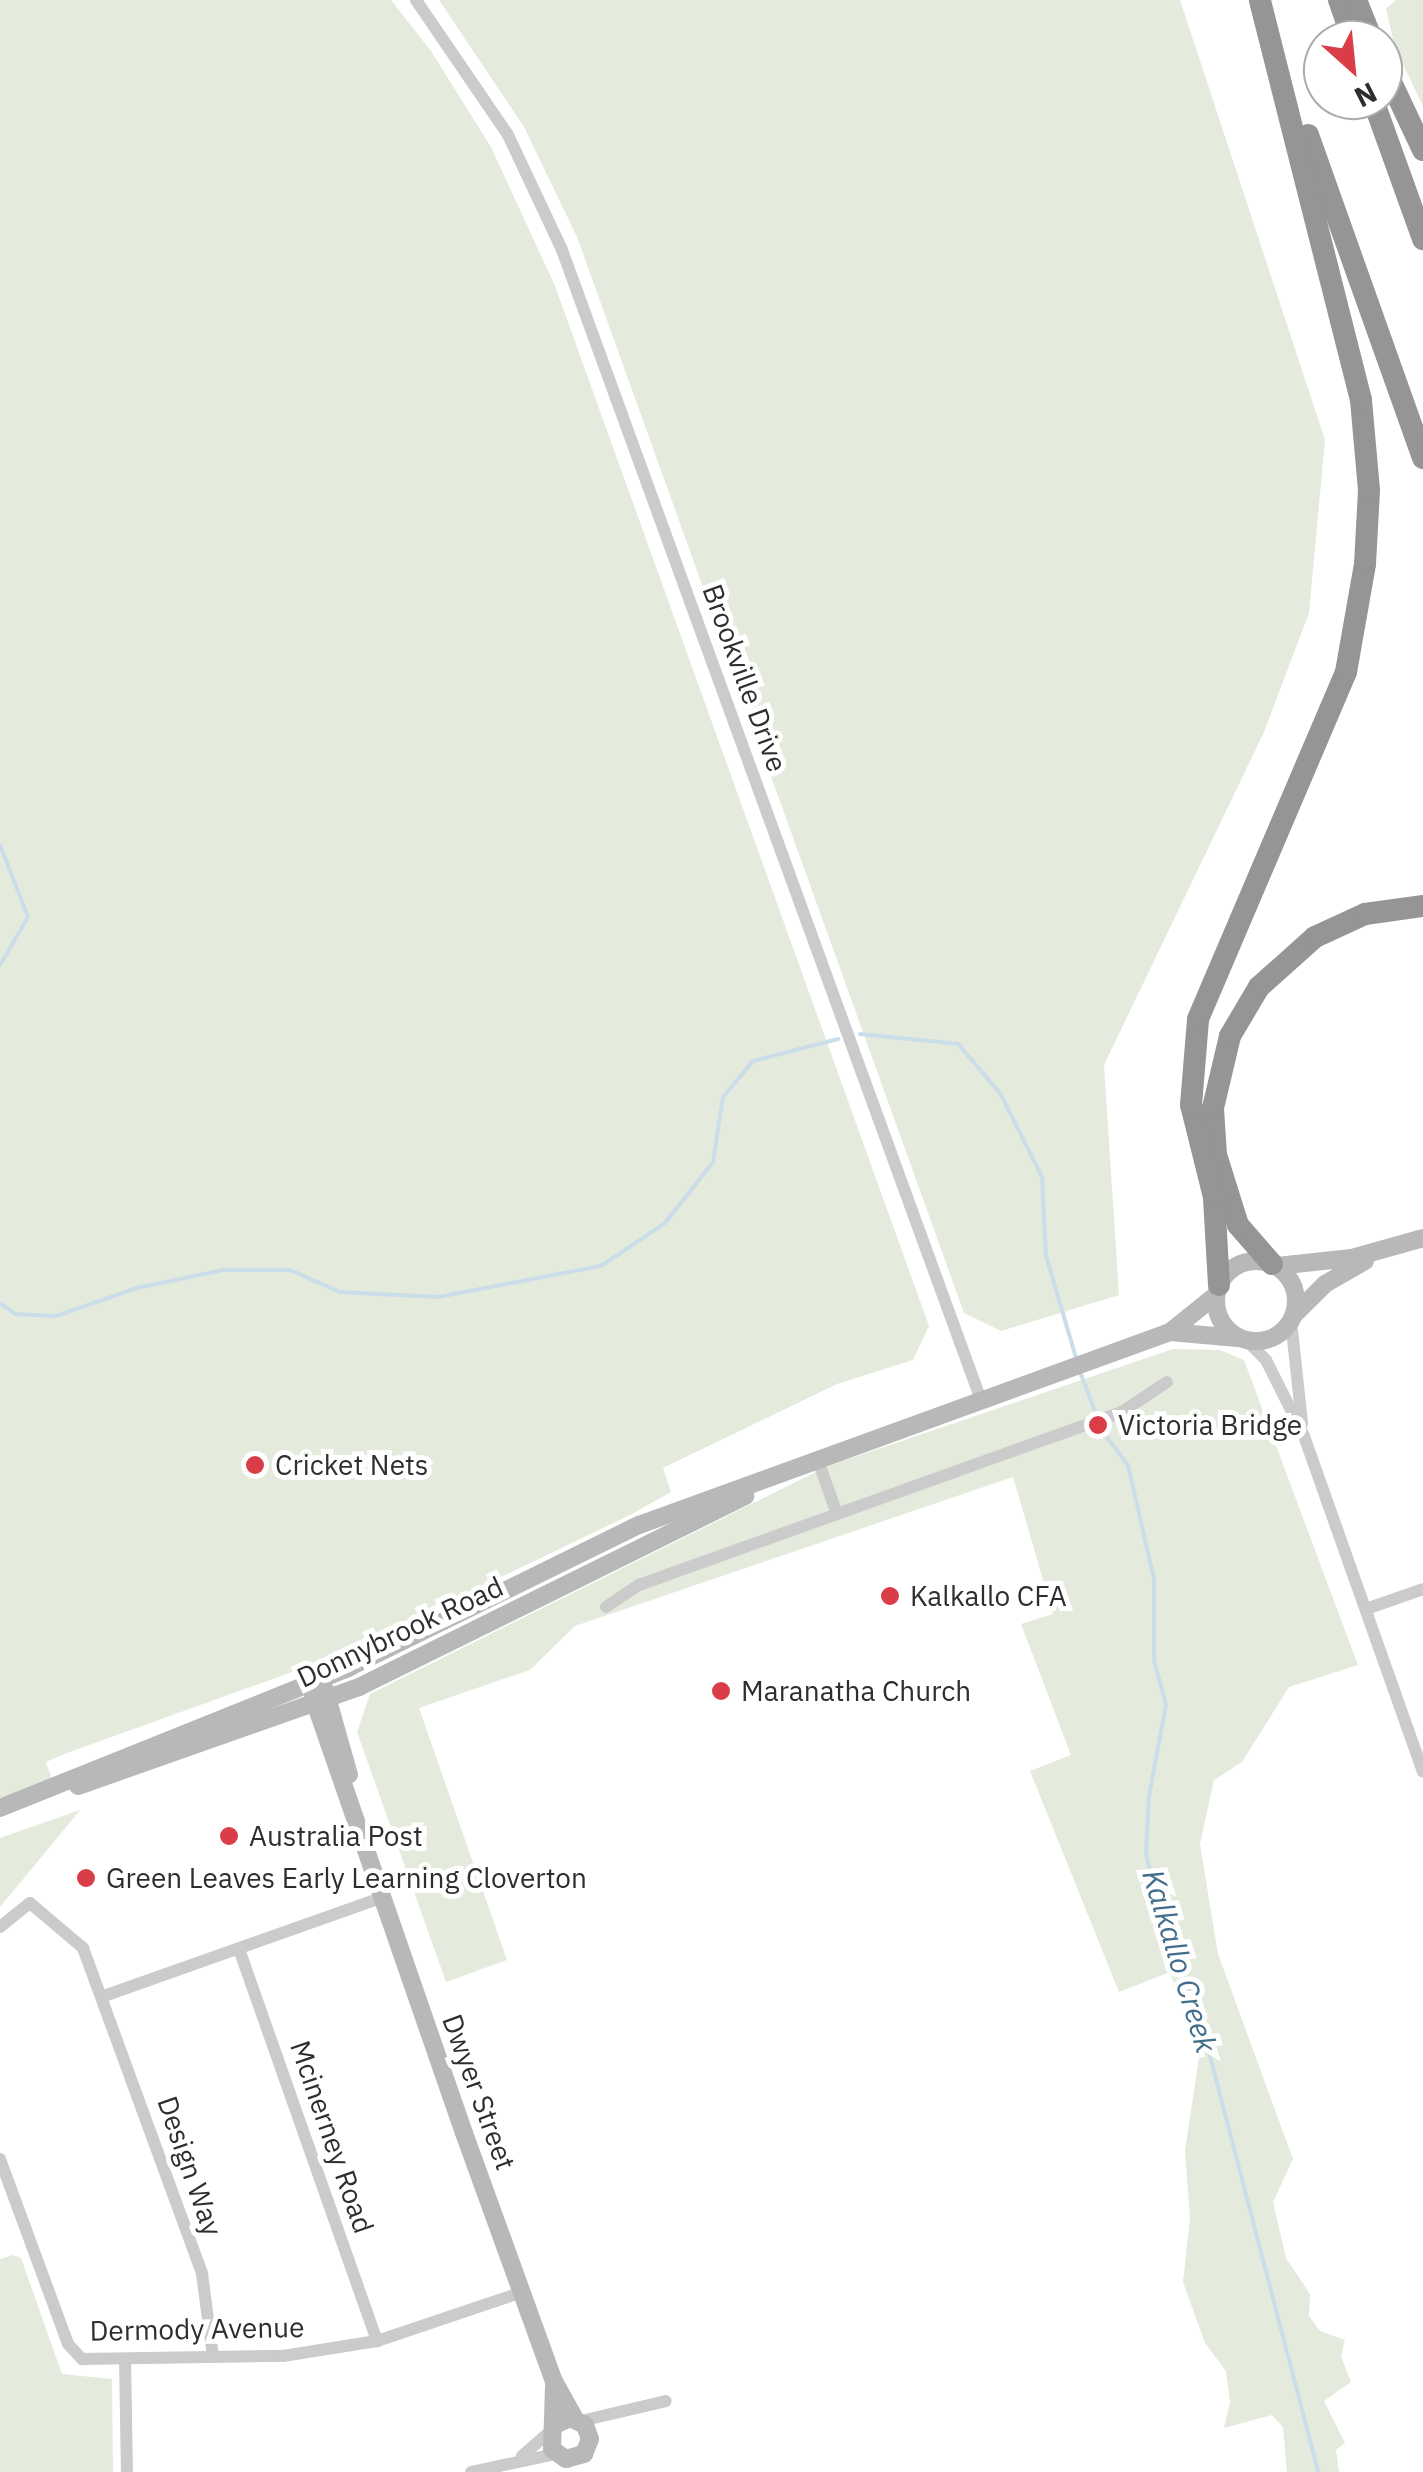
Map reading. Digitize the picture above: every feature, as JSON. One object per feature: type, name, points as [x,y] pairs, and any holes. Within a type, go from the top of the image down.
[{"type":"highway","points":[[1260,0],[1423,458]]},
{"type":"highway","points":[[1217,1290],[1214,1198],[1191,1105],[1198,1019],[1342,684],[1362,594],[1368,509],[1361,400],[1260,0]]},
{"type":"highway","points":[[1403,108],[1423,150]]},
{"type":"highway","points":[[1381,120],[1423,239]]},
{"type":"highway","points":[[1274,1265],[1238,1224],[1216,1155],[1214,1108],[1230,1036],[1259,987],[1315,937],[1364,914],[1423,906]]},
{"type":"main road","points":[[1402,1245],[1274,1265],[1247,1262],[1217,1290],[1221,1321],[1243,1339],[1267,1340],[1334,1278],[1423,1238]]},
{"type":"main road","points":[[1274,1265],[1296,1294],[1292,1319]]},
{"type":"main road","name":"Donnybrook Road","points":[[1170,1332],[1217,1290]]},
{"type":"main road","name":"Donnybrook Road","points":[[0,1809],[321,1679],[639,1526],[812,1460],[1170,1332],[1243,1339]]},
{"type":"main road","name":"Donnybrook Road","points":[[0,1809],[321,1702],[411,1664],[812,1460]]},
{"type":"main road","name":"Dwyer Street","points":[[321,1679],[321,1702],[356,1820],[554,2381],[590,2440]]},
{"type":"main road","name":"Dwyer Street","points":[[554,2381],[553,2428],[567,2462]]},
{"type":"main road","points":[[553,2428],[578,2420]]},
{"type":"main road","points":[[567,2462],[590,2440]]},
{"type":"street","name":"Brookville Drive","points":[[416,0],[508,135],[562,250],[980,1397]]},
{"type":"street","points":[[1292,1319],[1304,1436]]},
{"type":"street","points":[[1243,1339],[1266,1360],[1304,1436],[1423,1772]]},
{"type":"street","points":[[606,1607],[639,1585],[1112,1416],[1168,1382]]},
{"type":"street","points":[[812,1460],[837,1514]]},
{"type":"street","points":[[1366,1609],[1423,1588]]},
{"type":"street","points":[[104,1996],[383,1897]]},
{"type":"street","name":"Design Way","points":[[0,1926],[16,1908],[36,1906],[78,1940],[104,1996],[202,2274],[213,2356]]},
{"type":"street","name":"Mcinerney Road","points":[[239,1949],[378,2341]]},
{"type":"street","name":"Dermody Avenue","points":[[0,2158],[73,2353],[126,2360],[282,2356],[378,2341],[523,2292]]},
{"type":"street","points":[[126,2360],[127,2472]]},
{"type":"street","points":[[578,2420],[666,2401]]},
{"type":"street","points":[[590,2440],[614,2415]]},
{"type":"street","points":[[520,2457],[553,2428]]},
{"type":"street","points":[[471,2472],[520,2457],[567,2462]]},
{"type":"shaded area","points":[[0,0],[391,0],[431,51],[491,147],[555,286],[929,1326],[913,1360],[837,1384],[663,1468],[671,1492],[632,1514],[337,1656],[46,1762],[52,1780],[0,1798]]},
{"type":"shaded area","points":[[439,0],[1180,0],[1325,440],[1309,613],[1264,732],[1104,1065],[1119,1295],[1001,1331],[964,1313],[577,237],[524,127]]},
{"type":"shaded area","points":[[1396,0],[1423,0],[1423,106],[1403,65],[1403,20],[1389,20],[1386,9]]},
{"type":"shaded area","points":[[1173,1349],[1220,1350],[1244,1360],[1358,1665],[1289,1687],[1242,1762],[1214,1780],[1200,1844],[1218,1954],[1293,2159],[1273,2202],[1286,2258],[1310,2294],[1309,2316],[1320,2331],[1345,2340],[1341,2356],[1351,2382],[1324,2401],[1345,2443],[1336,2450],[1339,2472],[1287,2472],[1283,2427],[1272,2415],[1224,2428],[1230,2402],[1226,2371],[1205,2343],[1183,2282],[1190,2218],[1185,2151],[1199,2057],[1170,1972],[1119,1992],[1030,1771],[1071,1755],[1021,1624],[1053,1614],[1013,1477],[575,1626],[530,1670],[419,1708],[507,1960],[446,1982],[357,1732],[370,1694],[828,1466]]},
{"type":"shaded area","points":[[80,1810],[25,1877],[0,1907],[0,1838]]},
{"type":"shaded area","points":[[13,2255],[21,2258],[62,2374],[112,2379],[113,2472],[0,2472],[0,2259]]},
{"type":"waterway","points":[[0,845],[28,917],[0,965]]},
{"type":"waterway","name":"Kalkallo Creek","points":[[860,1034],[958,1044],[1000,1093],[1042,1177],[1046,1256],[1076,1358]]},
{"type":"waterway","name":"Kalkallo Creek","points":[[0,1303],[15,1314],[56,1316],[137,1288],[223,1270],[290,1270],[340,1292],[438,1297],[601,1266],[665,1223],[713,1162],[723,1097],[753,1061],[838,1039]]},
{"type":"waterway","name":"Kalkallo Creek","points":[[1080,1372],[1103,1432],[1128,1465],[1154,1579],[1154,1661],[1166,1705],[1149,1796],[1146,1853],[1153,1887],[1200,2018],[1318,2472]]},
{"type":"place","name":"Victoria Bridge","points":[[1098,1425]]},
{"type":"place","name":"Cricket Nets","points":[[255,1465]]},
{"type":"place","name":"Kalkallo CFA","points":[[890,1596]]},
{"type":"place","name":"Maranatha Church","points":[[721,1691]]},
{"type":"place","name":"Australia Post","points":[[229,1836]]},
{"type":"place","name":"Green Leaves Early Learning Cloverton","points":[[86,1878]]}]
